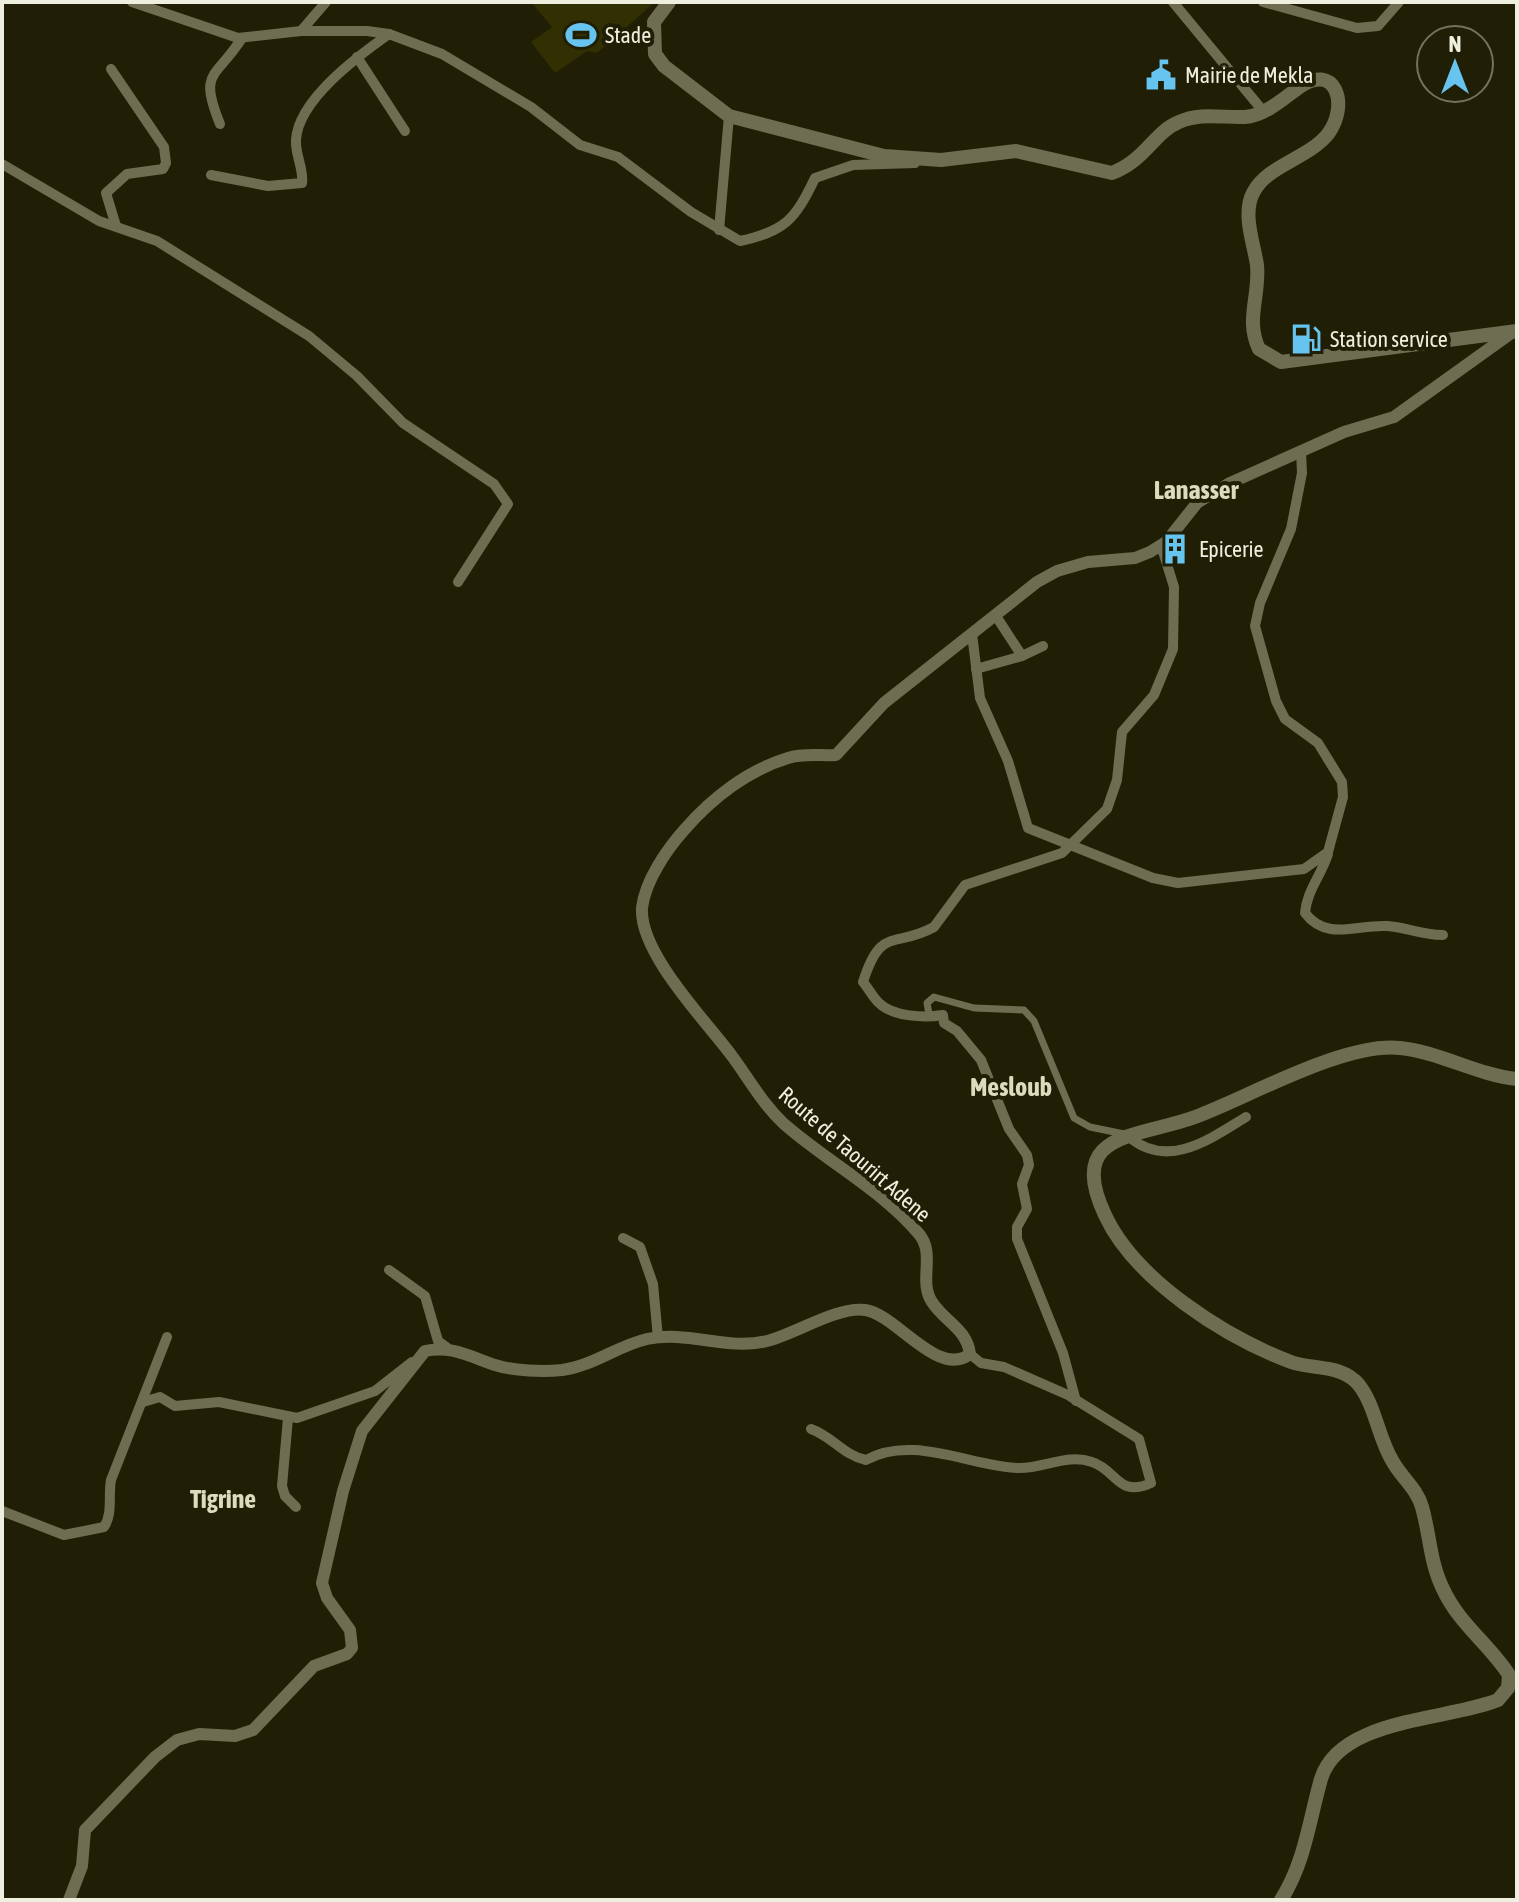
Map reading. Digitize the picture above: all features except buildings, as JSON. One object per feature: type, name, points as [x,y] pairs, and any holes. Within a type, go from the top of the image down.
[{"type":"main road","points":[[669,2],[654,22],[655,54],[664,66],[729,116],[884,156],[941,160],[1016,151],[1112,173],[1127,167],[1148,151],[1176,123],[1212,116],[1247,117],[1263,111],[1304,84],[1318,80],[1338,90],[1341,103],[1328,133],[1311,152],[1267,176],[1251,196],[1249,212],[1257,268],[1252,334],[1268,357],[1281,362],[1515,331]]},
{"type":"main road","points":[[1281,1900],[1309,1837],[1324,1770],[1339,1751],[1388,1727],[1498,1700],[1508,1688],[1509,1675],[1452,1609],[1432,1560],[1417,1495],[1393,1463],[1357,1383],[1331,1369],[1294,1363],[1240,1338],[1148,1274],[1122,1245],[1098,1200],[1093,1177],[1095,1160],[1101,1149],[1130,1136],[1196,1116],[1355,1053],[1383,1048],[1417,1051],[1517,1079]]},
{"type":"street","points":[[132,2],[242,38],[301,31],[389,34],[442,54],[531,107],[580,145],[618,157],[719,230],[740,241],[773,234],[800,208],[815,178],[853,165],[899,165],[941,160]]},
{"type":"street","points":[[301,31],[326,2]]},
{"type":"street","points":[[1173,2],[1263,111]]},
{"type":"street","points":[[1263,2],[1357,28],[1378,26],[1399,2]]},
{"type":"street","points":[[211,175],[268,186],[302,183],[296,144],[299,123],[319,95],[357,57],[389,34]]},
{"type":"street","points":[[220,124],[209,96],[213,72],[242,38]]},
{"type":"street","points":[[357,57],[405,131]]},
{"type":"street","points":[[111,69],[167,156],[163,169],[127,174],[106,193],[116,226]]},
{"type":"street","points":[[719,230],[729,116]]},
{"type":"street","points":[[2,164],[99,221],[157,241],[309,336],[357,376],[403,423],[503,493],[508,504],[503,515],[458,582]]},
{"type":"street","name":"Route de Taourirt Adene","points":[[970,1354],[961,1331],[926,1293],[928,1255],[922,1237],[878,1194],[831,1163],[761,1099],[733,1057],[686,1002],[647,932],[642,909],[650,884],[673,842],[705,806],[728,788],[788,758],[836,755],[847,747],[884,703],[1037,582],[1057,571],[1088,562],[1135,558],[1161,545],[1197,503],[1344,432],[1394,417],[1515,331]]},
{"type":"street","points":[[1301,451],[1302,473],[1291,529],[1260,603],[1255,626],[1276,701],[1285,719],[1300,734],[1318,743],[1342,782],[1343,797],[1323,870],[1307,892],[1305,913],[1312,922],[1326,929],[1365,930],[1390,926],[1407,932],[1443,935]]},
{"type":"street","points":[[1076,1401],[1059,1341],[1017,1239],[1017,1227],[1027,1209],[1022,1184],[1029,1165],[1027,1155],[1009,1129],[981,1060],[957,1031],[944,1023],[944,1016],[903,1015],[875,1001],[863,982],[871,957],[897,936],[934,927],[965,885],[1039,862],[1073,845],[1100,819],[1113,798],[1122,732],[1154,695],[1170,660],[1174,587],[1161,545]]},
{"type":"street","points":[[996,616],[1022,656]]},
{"type":"street","points":[[972,634],[980,698],[1008,761],[1025,823],[1034,831],[1153,878],[1178,883],[1304,869],[1328,852]]},
{"type":"street","points":[[976,669],[1022,656],[1043,646]]},
{"type":"street","points":[[929,1014],[927,1003],[934,997],[974,1008],[1024,1010],[1034,1021],[1074,1118],[1090,1127],[1130,1136],[1141,1147],[1154,1151],[1191,1149],[1246,1117]]},
{"type":"street","points":[[623,1238],[640,1247],[653,1284],[658,1338]]},
{"type":"street","points":[[389,1270],[425,1296],[438,1341],[449,1349],[499,1366],[558,1370],[584,1366],[645,1340],[658,1338],[692,1338],[728,1344],[764,1342],[834,1316],[865,1310],[880,1315],[935,1354],[951,1360],[963,1360],[970,1354],[981,1363],[1023,1375],[1076,1401],[1139,1439],[1147,1458],[1151,1483],[1139,1488],[1121,1485],[1093,1462],[1070,1459],[1021,1468],[905,1450],[880,1452],[866,1460],[848,1456],[830,1436],[811,1429]]},
{"type":"street","points":[[2,1511],[64,1535],[104,1527],[109,1519],[107,1497],[111,1480],[167,1337]]},
{"type":"street","points":[[143,1402],[160,1397],[175,1406],[219,1402],[258,1408],[288,1418],[375,1391],[425,1351],[449,1349]]},
{"type":"street","points":[[69,1900],[82,1866],[85,1830],[155,1757],[177,1740],[199,1734],[235,1736],[253,1730],[314,1666],[347,1654],[352,1648],[350,1630],[327,1598],[322,1583],[324,1570],[353,1451],[362,1431],[415,1360]]},
{"type":"street","points":[[288,1418],[282,1486],[285,1496],[296,1507]]},
{"type":"shaded area","name":"Stade","points":[[531,2],[655,2],[597,53],[587,51],[555,73],[531,42],[552,27]]},
{"type":"place","name":"Stade","points":[[581,35]]},
{"type":"place","name":"Mairie de Mekla","points":[[1161,75]]},
{"type":"place","name":"Station service","points":[[1306,339]]},
{"type":"place","name":"Epicerie","points":[[1175,549]]},
{"type":"district","name":"Lanasser","points":[[1196,490]]},
{"type":"district","name":"Mesloub","points":[[1011,1087]]},
{"type":"district","name":"Tigrine","points":[[223,1499]]}]
